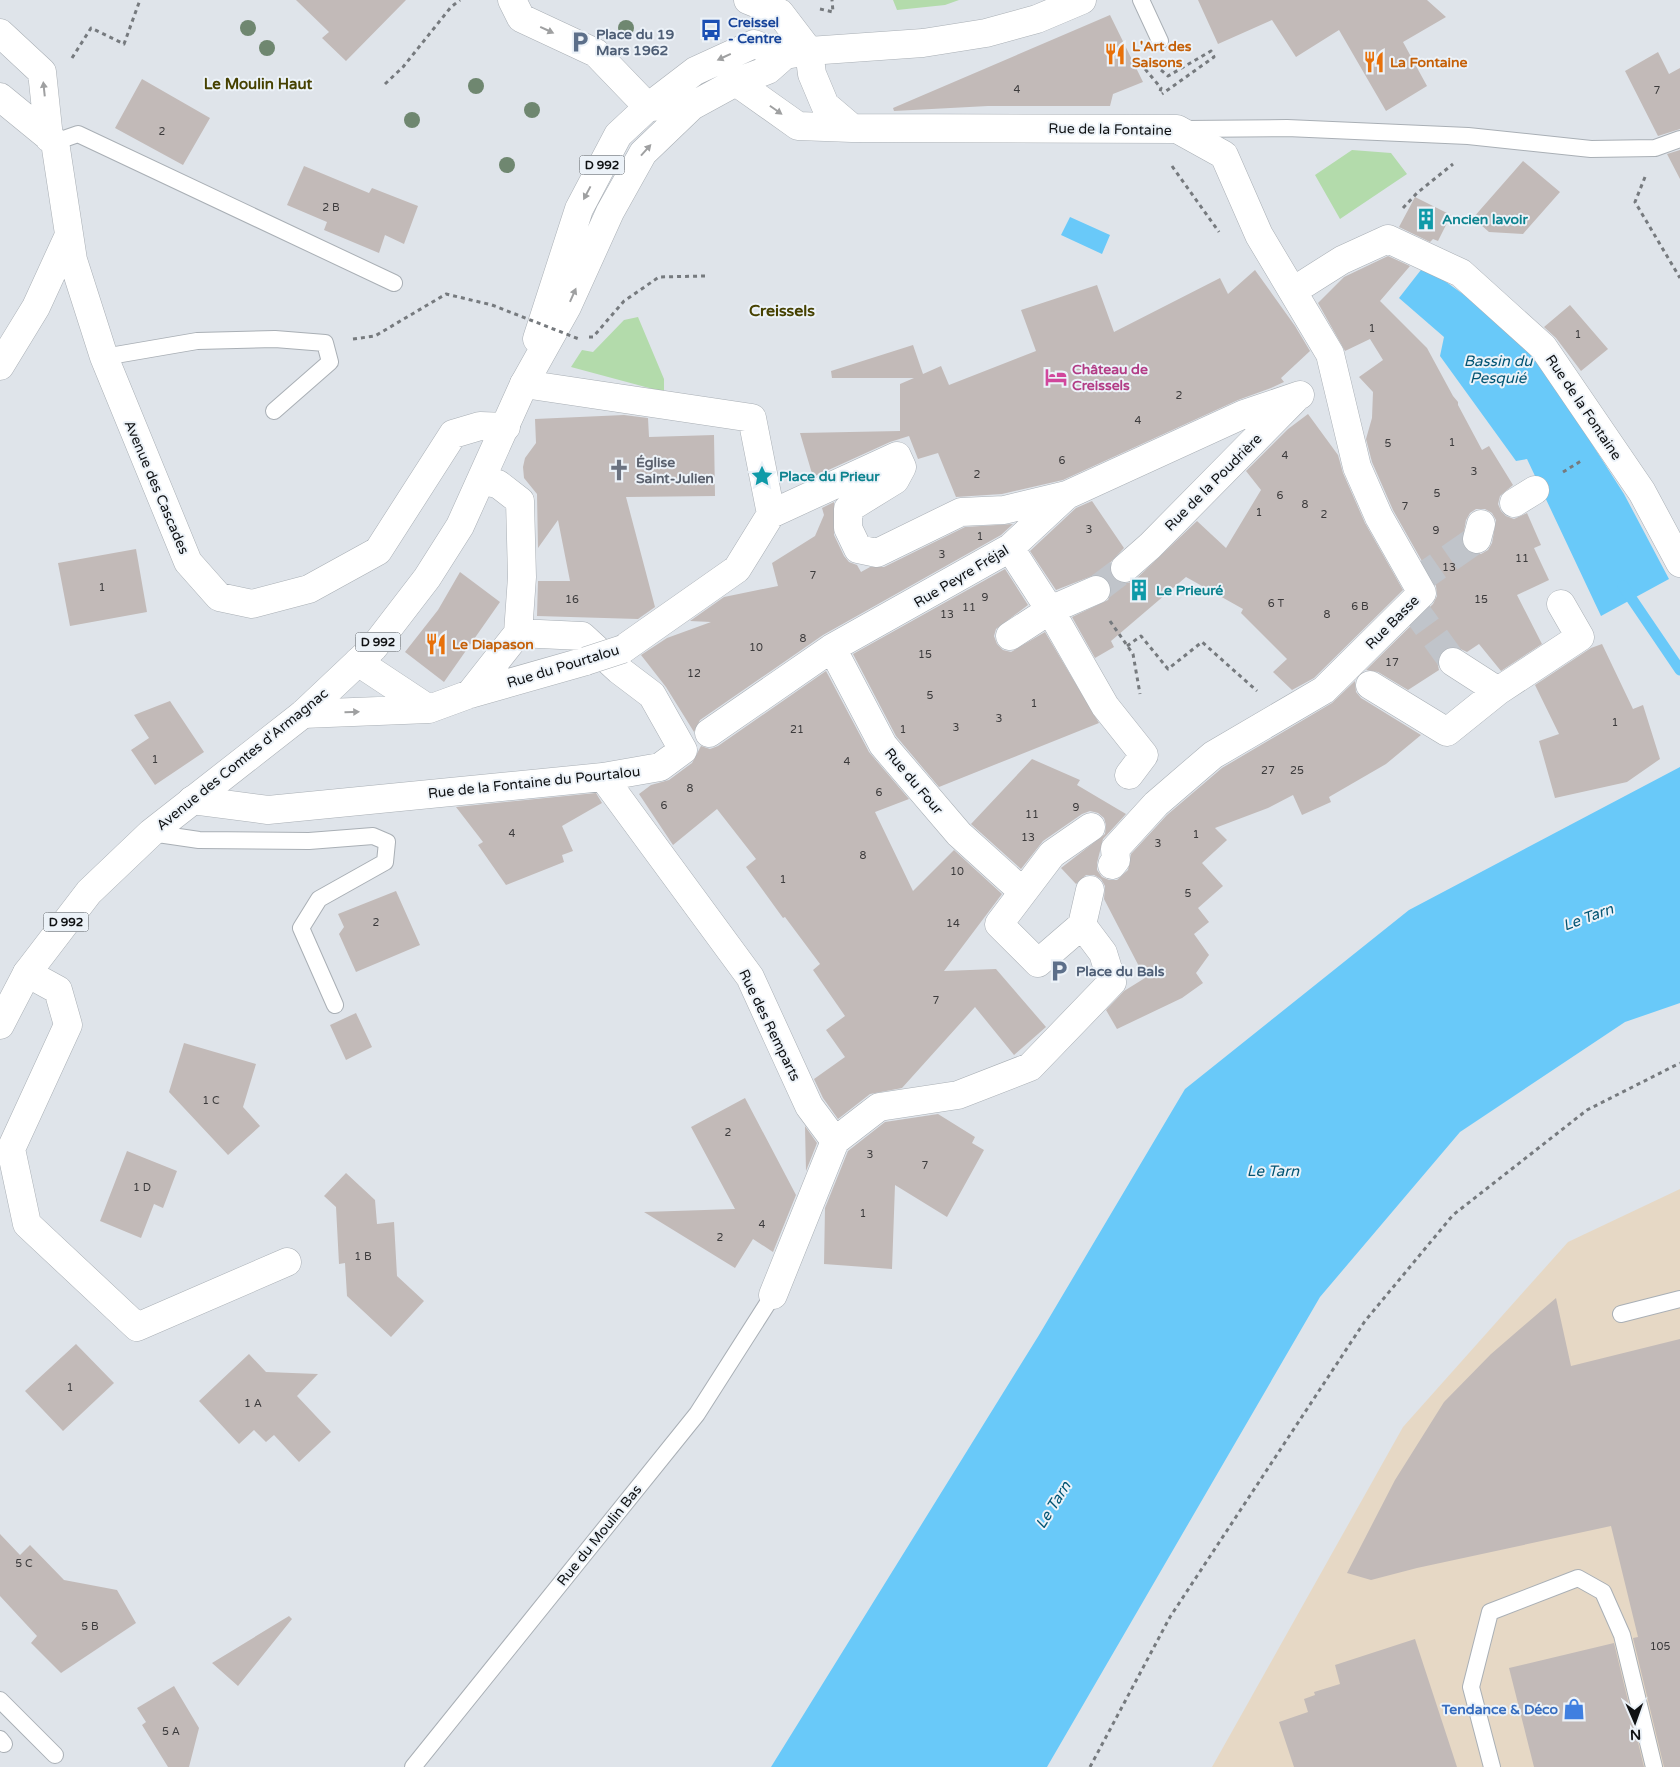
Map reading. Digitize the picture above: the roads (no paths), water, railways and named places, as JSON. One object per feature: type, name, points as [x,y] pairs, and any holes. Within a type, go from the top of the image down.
[{"type":"street","points":[[512,0],[521,18],[596,53],[648,107],[692,106]]},
{"type":"street","points":[[748,0],[780,13],[797,53],[812,74],[825,105],[852,128]]},
{"type":"street","name":"Avenue des Comtes d'Armagnac","points":[[524,384],[547,304],[579,209],[618,135],[648,107],[694,71],[754,44],[797,53],[923,43],[986,34],[1037,19],[1082,0]]},
{"type":"street","name":"Avenue des Cascades","points":[[0,33],[42,72],[73,260],[104,357],[188,562],[219,597],[252,604],[310,588],[378,551],[453,434],[480,426],[506,427]]},
{"type":"street","name":"Avenue des Comtes d'Armagnac","points":[[150,833],[303,714],[374,647],[427,578],[460,526],[524,384],[567,306],[610,212],[642,153],[692,106],[736,82],[768,70],[797,53]]},
{"type":"street","name":"Rue de la Fontaine","points":[[736,82],[798,126],[852,128],[1177,129],[1224,155],[1259,235],[1330,354]]},
{"type":"street","points":[[0,97],[52,140]]},
{"type":"street","points":[[0,366],[36,307],[69,235]]},
{"type":"street","name":"Rue de la Fontaine","points":[[1294,291],[1342,260],[1388,239],[1461,273],[1544,347],[1642,492],[1680,563]]},
{"type":"street","name":"Rue Basse","points":[[1112,865],[1116,860],[1115,849],[1156,804],[1213,755],[1324,690],[1356,675],[1422,593],[1379,517],[1357,468],[1330,354]]},
{"type":"street","points":[[524,384],[752,418],[771,514],[898,456],[902,467],[895,480],[848,509],[848,528],[858,549],[877,553],[961,512],[1004,510],[1067,495]]},
{"type":"street","name":"Rue Peyre Fréjal","points":[[699,740],[832,648],[1010,548],[1067,495],[1244,414],[1300,394]]},
{"type":"street","name":"Rue de la Poudrière","points":[[1125,568],[1150,546],[1300,394]]},
{"type":"street","points":[[470,694],[518,633],[522,577],[520,500],[498,484],[480,481]]},
{"type":"street","name":"Rue du Pourtalou","points":[[303,714],[430,709],[470,694],[623,649],[737,568],[771,514]]},
{"type":"street","points":[[1010,548],[1050,610],[1137,765]]},
{"type":"street","points":[[1010,636],[1050,610],[1093,592]]},
{"type":"street","points":[[1356,675],[1447,732],[1498,690],[1580,638],[1561,604]]},
{"type":"street","points":[[518,633],[582,636],[619,670],[652,695],[699,740]]},
{"type":"street","name":"Rue du Four","points":[[832,648],[883,745],[959,834],[1022,892]]},
{"type":"street","points":[[358,662],[430,709]]},
{"type":"street","points":[[1453,662],[1498,690]]},
{"type":"street","name":"Rue de la Fontaine du Pourtalou","points":[[192,800],[268,810],[603,777],[660,767],[699,740]]},
{"type":"street","name":"Rue des Remparts","points":[[603,777],[750,977],[808,1106],[835,1141]]},
{"type":"street","points":[[1090,890],[1082,925],[1038,963],[999,924],[1052,854],[1091,827]]},
{"type":"street","name":"D 992","points":[[0,1024],[27,973],[88,892],[150,833]]},
{"type":"street","points":[[774,1296],[835,1141],[878,1107],[958,1095],[1030,1067],[1112,982],[1103,953],[1082,925]]},
{"type":"street","points":[[27,973],[58,990],[68,1026],[11,1149],[27,1224],[137,1327],[287,1262]]},
{"type":"lane","points":[[1141,0],[1160,41]]},
{"type":"lane","points":[[1177,129],[1287,128],[1480,137],[1592,149],[1655,148],[1680,139]]},
{"type":"lane","points":[[52,140],[78,134],[394,283]]},
{"type":"lane","points":[[104,357],[197,341],[275,339],[325,343],[330,362],[274,411]]},
{"type":"lane","points":[[150,833],[199,840],[309,841],[373,836],[386,842],[385,862],[319,899],[301,928],[334,1005]]},
{"type":"lane","name":"Rue du Moulin Bas","points":[[413,1767],[697,1414],[774,1296]]},
{"type":"lane","points":[[1621,1314],[1680,1299]]},
{"type":"lane","points":[[1492,1767],[1471,1687],[1490,1612],[1578,1578],[1603,1592],[1622,1635],[1654,1767]]},
{"type":"lane","points":[[0,1700],[55,1756]]},
{"type":"water","points":[[1070,217],[1110,235],[1102,254],[1061,235]]},
{"type":"water","name":"Bassin du Pesquié","points":[[1424,266],[1524,338],[1624,494],[1669,579],[1601,616],[1527,459],[1516,461],[1440,356],[1444,337],[1399,298]]},
{"type":"water","name":"Le Tarn","points":[[1680,767],[1680,1003],[1625,1022],[1460,1132],[1320,1297],[1047,1767],[771,1767],[1039,1335],[1185,1089],[1409,910]]},
{"type":"waterway","points":[[1623,586],[1680,670]]},
{"type":"tunnel","points":[[1415,582],[1477,539]]},
{"type":"tunnel","points":[[1096,590],[1125,568]]},
{"type":"tunnel","points":[[1411,604],[1453,662]]},
{"type":"place","name":"Creissel - Centre","points":[[711,30]]},
{"type":"place","name":"Place du 19 Mars 1962","points":[[580,42]]},
{"type":"place","name":"L'Art des Saisons","points":[[1115,54]]},
{"type":"place","name":"La Fontaine","points":[[1374,62]]},
{"type":"place","name":"Ancien lavoir","points":[[1426,219]]},
{"type":"place","name":"Château de Creissels","points":[[1056,377]]},
{"type":"place","name":"Église Saint-Julien","points":[[619,470]]},
{"type":"place","name":"Place du Prieur","points":[[762,476]]},
{"type":"place","name":"Le Prieuré","points":[[1139,590]]},
{"type":"place","name":"Le Diapason","points":[[436,644]]},
{"type":"place","name":"Place du Bals","points":[[1059,971]]},
{"type":"place","name":"Tendance & Déco","points":[[1574,1709]]},
{"type":"district","name":"Le Moulin Haut","points":[[258,84]]},
{"type":"district","name":"Creissels","points":[[782,310]]}]
